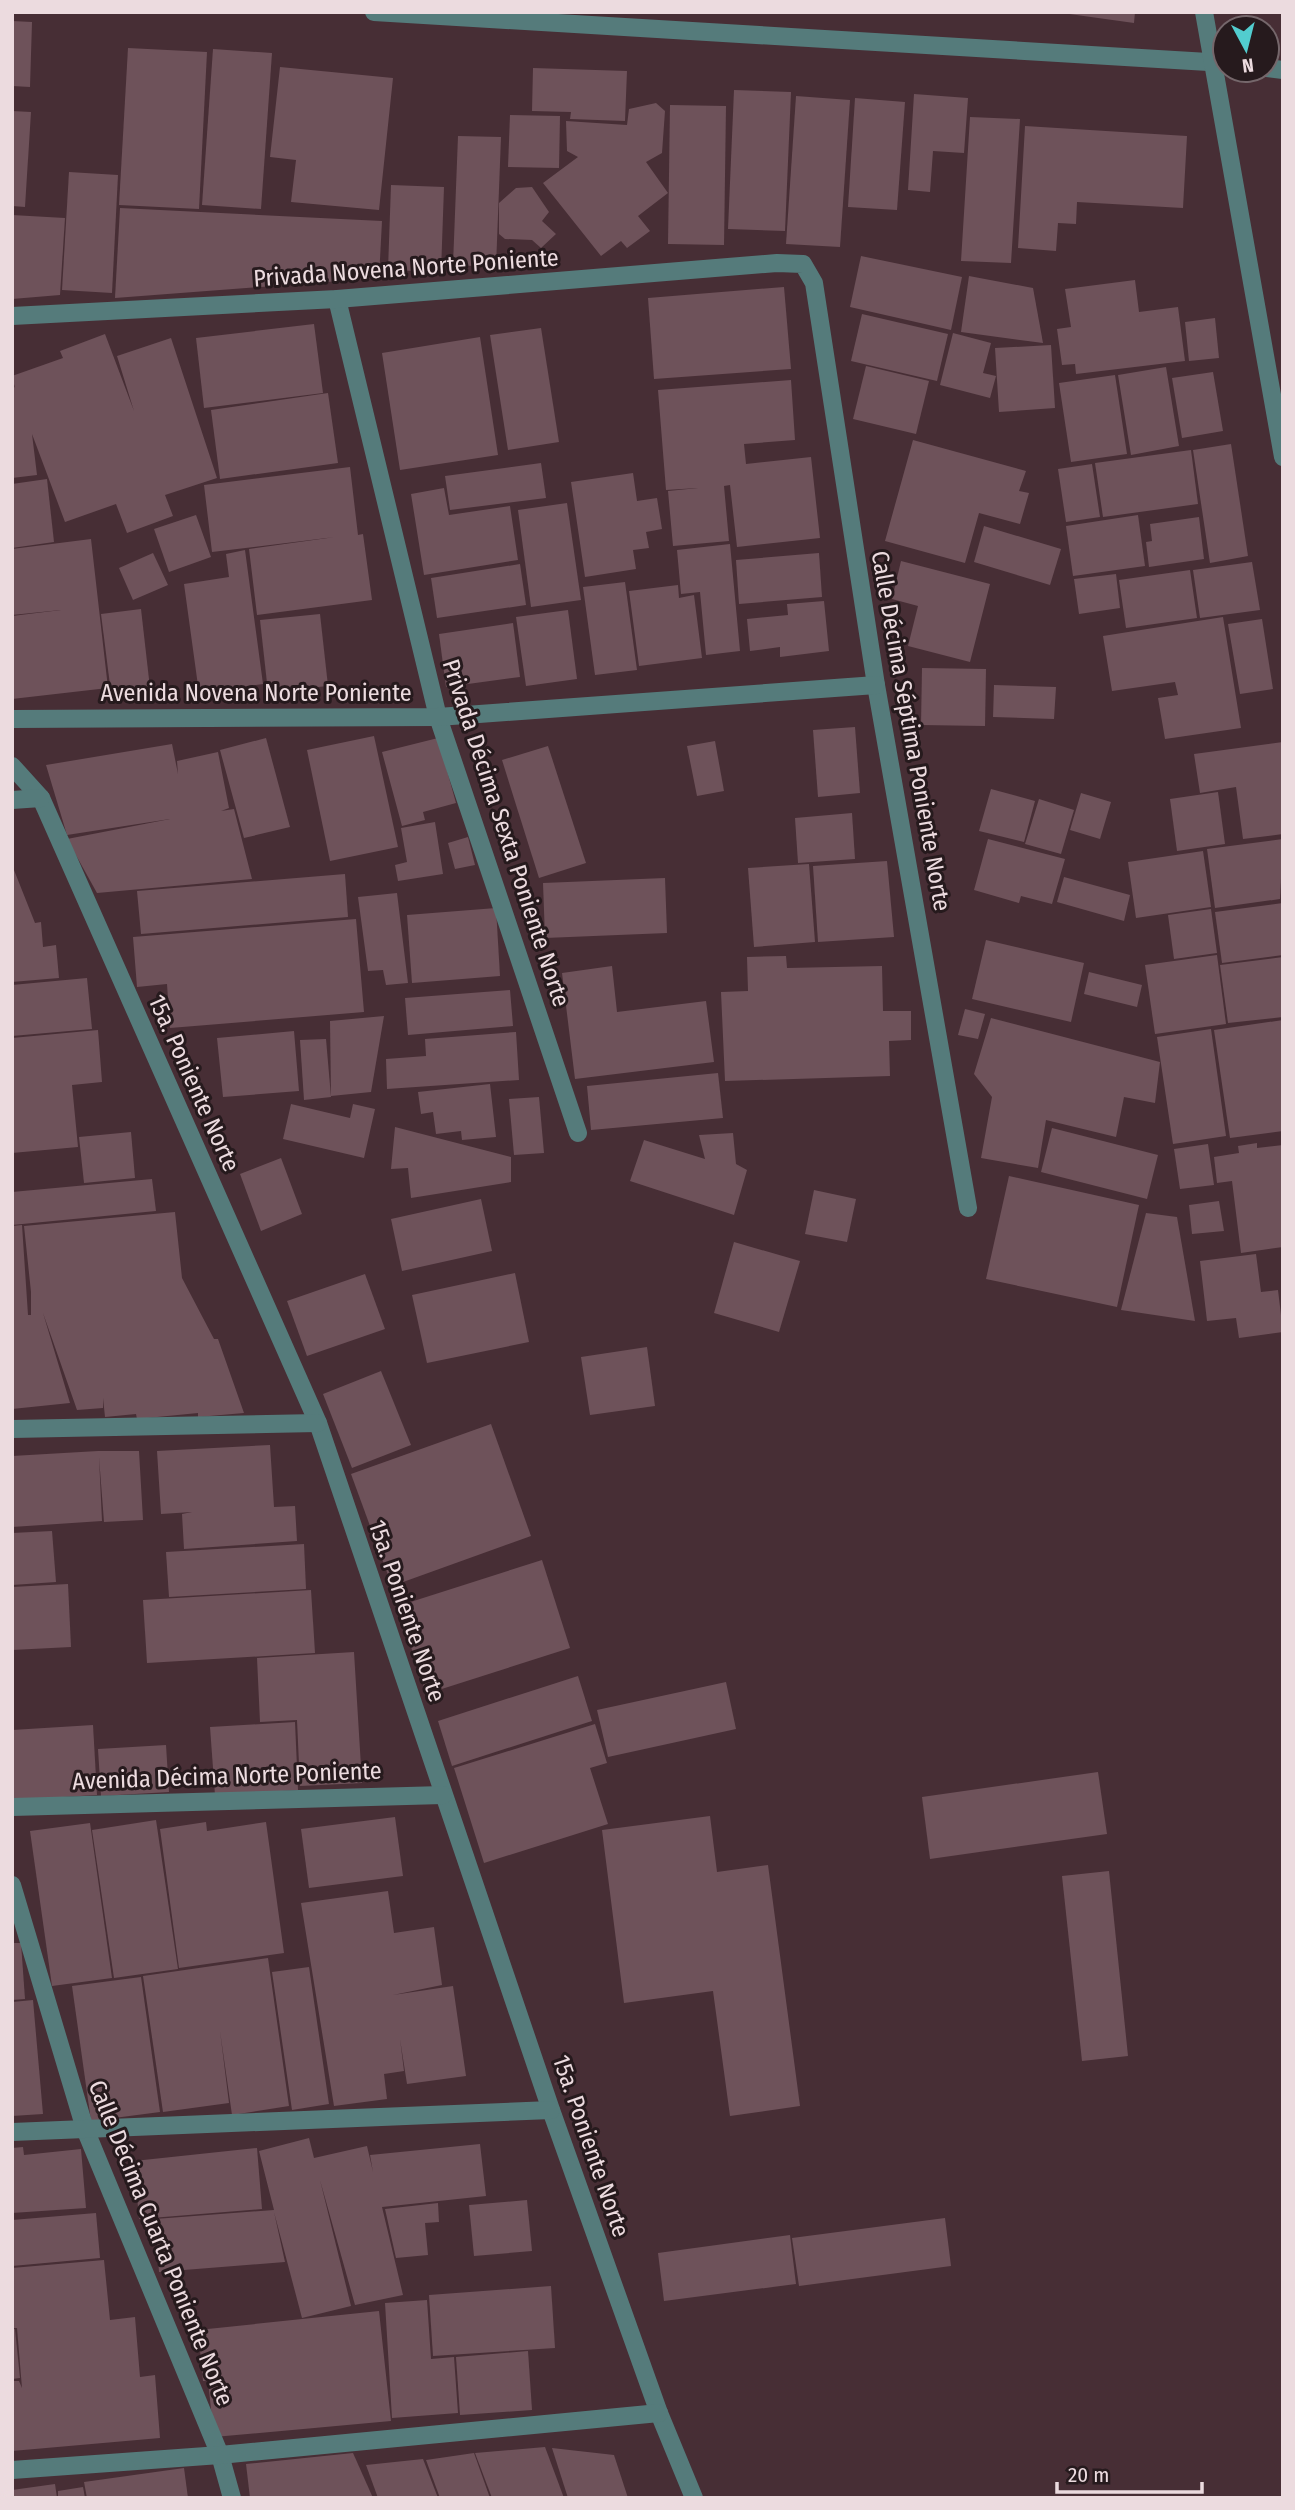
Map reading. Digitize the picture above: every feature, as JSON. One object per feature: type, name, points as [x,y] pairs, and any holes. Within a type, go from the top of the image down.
[{"type":"street","points":[[374,12],[1211,62]]},
{"type":"street","points":[[1204,12],[1211,35]]},
{"type":"street","points":[[1223,84],[1283,457]]},
{"type":"street","name":"Privada Novena Norte Poniente","points":[[12,316],[337,299],[778,263],[803,264]]},
{"type":"street","name":"Calle Décima Séptima Poniente Norte","points":[[803,264],[814,284],[876,685],[968,1208]]},
{"type":"street","name":"Privada Décima Sexta Poniente Norte","points":[[337,299],[438,717],[578,1133]]},
{"type":"street","name":"Avenida Novena Norte Poniente","points":[[12,719],[438,717],[876,685]]},
{"type":"street","name":"15a. Poniente Norte","points":[[12,766],[41,798],[318,1423],[551,2110],[659,2413],[694,2498]]},
{"type":"street","points":[[12,800],[41,798]]},
{"type":"street","points":[[12,1429],[318,1423]]},
{"type":"street","name":"Avenida Décima Norte Poniente","points":[[12,1807],[443,1795]]},
{"type":"street","name":"Calle Décima Cuarta Poniente Norte","points":[[12,1885],[85,2129],[220,2455],[232,2498]]},
{"type":"street","points":[[12,2132],[551,2110]]},
{"type":"street","points":[[12,2470],[220,2455],[659,2413]]},
{"type":"building","points":[[1055,12],[1135,12],[1134,23]]},
{"type":"building","points":[[12,21],[32,22],[30,87],[12,86]]},
{"type":"building","points":[[128,48],[207,52],[199,209],[119,205]]},
{"type":"building","points":[[213,49],[272,53],[261,209],[202,205]]},
{"type":"building","points":[[280,67],[393,78],[379,210],[291,202],[296,160],[270,157]]},
{"type":"building","points":[[533,68],[627,71],[625,121],[570,119],[571,112],[532,111]]},
{"type":"building","points":[[734,90],[791,92],[785,231],[728,229]]},
{"type":"building","points":[[914,94],[968,98],[964,153],[933,151],[930,192],[908,190]]},
{"type":"building","points":[[796,96],[850,100],[840,247],[786,244]]},
{"type":"building","points":[[855,98],[905,102],[897,210],[848,207]]},
{"type":"building","points":[[656,103],[665,111],[662,153],[646,162],[668,193],[638,216],[650,231],[627,248],[621,241],[601,256],[543,183],[578,157],[567,151],[566,121],[627,125],[629,109]]},
{"type":"building","points":[[670,105],[726,106],[724,245],[668,244]]},
{"type":"building","points":[[12,111],[31,112],[25,207],[12,206]]},
{"type":"building","points":[[510,115],[560,116],[559,168],[508,167]]},
{"type":"building","points":[[970,117],[1020,119],[1011,263],[961,261]]},
{"type":"building","points":[[1025,126],[1187,136],[1183,208],[1077,202],[1076,224],[1058,223],[1056,251],[1018,248]]},
{"type":"building","points":[[458,136],[501,137],[496,267],[453,265]]},
{"type":"building","points":[[69,172],[118,175],[112,293],[62,290]]},
{"type":"building","points":[[391,185],[444,187],[441,272],[388,270]]},
{"type":"building","points":[[532,187],[549,212],[542,221],[556,234],[541,248],[532,240],[505,239],[499,234],[499,203],[516,188]]},
{"type":"building","points":[[120,208],[382,221],[379,278],[115,298]]},
{"type":"building","points":[[12,215],[65,218],[60,295],[12,299]]},
{"type":"building","points":[[861,256],[962,277],[951,330],[850,307]]},
{"type":"building","points":[[969,276],[1033,288],[1043,343],[961,332]]},
{"type":"building","points":[[1135,280],[1139,312],[1178,307],[1185,361],[1076,374],[1075,364],[1062,365],[1057,329],[1071,327],[1065,289]]},
{"type":"building","points":[[784,287],[791,369],[654,379],[648,298]]},
{"type":"building","points":[[862,314],[948,334],[937,381],[851,361]]},
{"type":"building","points":[[1215,318],[1219,358],[1189,361],[1185,322]]},
{"type":"building","points":[[314,324],[323,393],[204,408],[196,338]]},
{"type":"building","points":[[541,328],[559,442],[508,450],[490,335]]},
{"type":"building","points":[[953,333],[991,343],[983,373],[996,376],[990,398],[940,385]]},
{"type":"building","points":[[105,334],[134,411],[117,356],[171,338],[217,478],[165,495],[173,516],[127,533],[116,504],[65,522],[32,434],[37,475],[12,478],[12,383],[15,388],[12,376],[63,358],[60,351]]},
{"type":"building","points":[[480,337],[498,455],[400,470],[382,353]]},
{"type":"building","points":[[1051,345],[1055,408],[999,412],[995,348]]},
{"type":"building","points":[[866,366],[929,381],[916,434],[853,419]]},
{"type":"building","points":[[1166,367],[1179,446],[1131,455],[1118,375]]},
{"type":"building","points":[[1213,372],[1223,431],[1182,438],[1172,378]]},
{"type":"building","points":[[1115,375],[1127,454],[1071,462],[1059,383]]},
{"type":"building","points":[[791,380],[795,440],[744,444],[746,464],[811,457],[820,538],[737,547],[730,485],[724,486],[729,541],[673,546],[668,491],[698,488],[666,490],[658,390]]},
{"type":"building","points":[[328,393],[338,463],[220,479],[211,410]]},
{"type":"building","points":[[913,440],[1026,471],[1019,491],[1029,493],[1020,524],[979,513],[965,563],[885,541]]},
{"type":"building","points":[[1231,444],[1248,556],[1210,563],[1193,450]]},
{"type":"building","points":[[1191,450],[1198,504],[1103,517],[1095,463]]},
{"type":"building","points":[[541,463],[546,498],[450,510],[445,476]]},
{"type":"building","points":[[1092,464],[1100,517],[1066,522],[1058,469]]},
{"type":"building","points":[[350,467],[358,535],[363,534],[372,600],[257,615],[249,549],[335,537],[212,552],[204,485]]},
{"type":"building","points":[[633,473],[637,501],[657,498],[662,529],[646,532],[649,548],[633,550],[636,569],[585,577],[571,482]]},
{"type":"building","points":[[47,479],[54,542],[12,548],[12,484]]},
{"type":"building","points":[[444,488],[449,515],[510,506],[518,560],[424,575],[411,494]]},
{"type":"building","points":[[567,503],[581,600],[531,607],[518,510]]},
{"type":"building","points":[[196,515],[211,557],[169,572],[154,529]]},
{"type":"building","points":[[1138,515],[1145,566],[1073,576],[1066,526]]},
{"type":"building","points":[[1199,517],[1204,559],[1149,567],[1146,542],[1152,541],[1150,524]]},
{"type":"building","points":[[984,526],[1061,549],[1050,585],[974,562]]},
{"type":"building","points":[[91,539],[108,688],[12,699],[12,616],[61,610],[12,615],[12,549]]},
{"type":"building","points":[[730,544],[740,651],[706,655],[700,592],[681,594],[677,550]]},
{"type":"building","points":[[245,550],[263,684],[199,693],[184,584],[229,577],[226,554]]},
{"type":"building","points":[[153,553],[168,585],[133,600],[119,568]]},
{"type":"building","points":[[819,553],[822,597],[739,604],[736,560]]},
{"type":"building","points":[[901,561],[990,584],[970,662],[908,646],[918,606],[892,599]]},
{"type":"building","points":[[1252,562],[1260,610],[1200,618],[1193,570]]},
{"type":"building","points":[[520,564],[526,605],[437,618],[431,578]]},
{"type":"building","points":[[1190,570],[1197,618],[1126,628],[1119,580]]},
{"type":"building","points":[[1116,574],[1120,608],[1079,614],[1074,579]]},
{"type":"building","points":[[625,582],[637,670],[595,675],[583,587]]},
{"type":"building","points":[[678,585],[679,598],[694,595],[702,658],[639,666],[629,591]]},
{"type":"building","points":[[824,601],[829,651],[780,657],[780,647],[750,651],[747,619],[788,615],[787,604]]},
{"type":"building","points":[[141,609],[150,688],[111,693],[101,614]]},
{"type":"building","points":[[568,610],[577,679],[526,686],[516,617]]},
{"type":"building","points":[[320,614],[328,686],[268,692],[260,620]]},
{"type":"building","points":[[1223,617],[1241,728],[1165,739],[1158,698],[1178,695],[1175,682],[1112,691],[1103,636]]},
{"type":"building","points":[[1262,619],[1273,689],[1240,694],[1228,624]]},
{"type":"building","points":[[513,623],[520,677],[446,687],[439,634]]},
{"type":"building","points":[[922,668],[986,669],[985,726],[921,725]]},
{"type":"building","points":[[994,685],[1056,687],[1054,719],[993,717]]},
{"type":"building","points":[[855,727],[860,793],[818,797],[813,730]]},
{"type":"building","points":[[374,736],[398,847],[330,861],[307,750]]},
{"type":"building","points":[[266,738],[290,827],[244,838],[220,750]]},
{"type":"building","points":[[438,738],[456,803],[423,812],[425,820],[402,826],[382,752]]},
{"type":"building","points":[[715,741],[724,791],[697,796],[687,746]]},
{"type":"building","points":[[1283,742],[1283,834],[1243,839],[1236,787],[1200,793],[1194,754]]},
{"type":"building","points":[[172,744],[178,774],[177,761],[218,752],[229,808],[221,811],[234,809],[252,879],[97,893],[67,839],[170,819],[67,835],[46,765]]},
{"type":"building","points":[[548,746],[586,863],[539,878],[502,760]]},
{"type":"building","points":[[991,789],[1035,801],[1024,842],[979,831]]},
{"type":"building","points":[[1218,792],[1225,844],[1177,851],[1170,799]]},
{"type":"building","points":[[1081,793],[1111,802],[1100,839],[1070,830]]},
{"type":"building","points":[[1039,799],[1074,810],[1061,854],[1025,844]]},
{"type":"building","points":[[852,813],[855,859],[798,863],[795,818]]},
{"type":"building","points":[[435,822],[443,874],[398,881],[395,865],[407,862],[401,828]]},
{"type":"building","points":[[468,837],[475,865],[455,869],[448,843]]},
{"type":"building","points":[[988,839],[1065,859],[1052,904],[1021,896],[1019,903],[974,890]]},
{"type":"building","points":[[1283,839],[1280,899],[1215,908],[1207,849]]},
{"type":"building","points":[[1203,851],[1211,907],[1136,918],[1128,862]]},
{"type":"building","points":[[887,861],[894,937],[818,942],[813,866]]},
{"type":"building","points":[[809,864],[815,942],[754,947],[748,868]]},
{"type":"building","points":[[12,865],[35,923],[41,922],[43,947],[56,945],[59,978],[12,982]]},
{"type":"building","points":[[345,874],[348,917],[141,934],[137,891]]},
{"type":"building","points":[[1064,877],[1130,895],[1124,921],[1057,902]]},
{"type":"building","points":[[665,878],[667,933],[545,938],[543,883]]},
{"type":"building","points":[[397,893],[408,983],[386,985],[383,970],[368,971],[358,897]]},
{"type":"building","points":[[1283,903],[1283,955],[1222,963],[1215,912]]},
{"type":"building","points":[[496,908],[500,976],[412,983],[407,915]]},
{"type":"building","points":[[1211,909],[1217,953],[1174,959],[1168,915]]},
{"type":"building","points":[[356,919],[364,1012],[170,1028],[167,984],[137,987],[133,937]]},
{"type":"building","points":[[986,940],[1084,963],[1071,1022],[972,999]]},
{"type":"building","points":[[1217,955],[1226,1024],[1155,1034],[1145,965]]},
{"type":"building","points":[[786,956],[787,968],[882,966],[883,1011],[911,1011],[911,1040],[889,1041],[890,1076],[725,1081],[721,992],[748,991],[747,957]]},
{"type":"building","points":[[1283,957],[1283,1017],[1228,1023],[1220,965]]},
{"type":"building","points":[[612,966],[617,1012],[706,1001],[714,1062],[575,1079],[562,973]]},
{"type":"building","points":[[1089,972],[1142,985],[1137,1007],[1084,994]]},
{"type":"building","points":[[87,978],[92,1029],[12,1036],[12,985]]},
{"type":"building","points":[[510,990],[513,1026],[408,1035],[405,998]]},
{"type":"building","points":[[965,1009],[985,1014],[978,1039],[958,1035]]},
{"type":"building","points":[[384,1016],[371,1092],[331,1096],[330,1021]]},
{"type":"building","points":[[991,1018],[1160,1062],[1155,1103],[1124,1097],[1116,1137],[1046,1120],[1038,1168],[981,1158],[992,1097],[974,1074]]},
{"type":"building","points":[[1283,1020],[1283,1131],[1230,1138],[1214,1030]]},
{"type":"building","points":[[1211,1029],[1226,1136],[1173,1144],[1157,1037]]},
{"type":"building","points":[[98,1030],[102,1082],[72,1085],[78,1147],[12,1153],[12,1038]]},
{"type":"building","points":[[294,1031],[299,1091],[223,1097],[217,1038]]},
{"type":"building","points":[[516,1032],[519,1080],[387,1089],[386,1059],[426,1056],[425,1039]]},
{"type":"building","points":[[326,1039],[331,1097],[304,1100],[300,1040]]},
{"type":"building","points":[[718,1073],[723,1118],[591,1130],[587,1086]]},
{"type":"building","points":[[490,1084],[496,1137],[462,1140],[461,1131],[436,1134],[433,1112],[421,1114],[418,1092]]},
{"type":"building","points":[[539,1097],[544,1153],[514,1155],[509,1099]]},
{"type":"building","points":[[291,1104],[350,1118],[353,1104],[375,1109],[364,1158],[283,1139]]},
{"type":"building","points":[[395,1127],[511,1157],[511,1182],[411,1198],[408,1168],[391,1169]]},
{"type":"building","points":[[1052,1128],[1158,1155],[1147,1199],[1041,1172]]},
{"type":"building","points":[[131,1132],[135,1178],[84,1183],[79,1137]]},
{"type":"building","points":[[733,1133],[736,1164],[747,1170],[734,1215],[630,1181],[644,1140],[705,1159],[699,1135]]},
{"type":"building","points":[[1257,1143],[1257,1148],[1283,1145],[1283,1247],[1241,1253],[1232,1181],[1217,1183],[1214,1157],[1239,1153],[1238,1146]]},
{"type":"building","points":[[1208,1144],[1214,1185],[1180,1189],[1174,1149]]},
{"type":"building","points":[[281,1158],[302,1214],[261,1231],[240,1174]]},
{"type":"building","points":[[1009,1176],[1139,1205],[1117,1307],[986,1279]]},
{"type":"building","points":[[152,1179],[156,1211],[12,1225],[12,1192]]},
{"type":"building","points":[[814,1190],[856,1199],[847,1242],[805,1234]]},
{"type":"building","points":[[481,1199],[492,1251],[402,1271],[391,1219]]},
{"type":"building","points":[[1219,1201],[1224,1231],[1192,1234],[1189,1205]]},
{"type":"building","points":[[175,1212],[182,1278],[214,1339],[218,1339],[244,1413],[198,1417],[198,1413],[137,1419],[136,1414],[105,1417],[103,1398],[103,1408],[77,1410],[43,1313],[70,1403],[12,1409],[12,1226],[22,1225],[28,1315],[31,1315],[24,1226]]},
{"type":"building","points":[[1146,1213],[1177,1217],[1195,1321],[1121,1310]]},
{"type":"building","points":[[734,1242],[800,1261],[779,1332],[714,1313]]},
{"type":"building","points":[[1256,1254],[1261,1292],[1278,1290],[1283,1332],[1239,1338],[1236,1318],[1207,1321],[1200,1261]]},
{"type":"building","points":[[515,1273],[529,1342],[427,1363],[412,1295]]},
{"type":"building","points":[[365,1274],[385,1329],[307,1356],[287,1301]]},
{"type":"building","points":[[647,1347],[655,1406],[590,1415],[581,1357]]},
{"type":"building","points":[[381,1371],[411,1445],[352,1468],[323,1394]]},
{"type":"building","points":[[491,1424],[531,1536],[392,1586],[351,1474]]},
{"type":"building","points":[[270,1445],[274,1507],[295,1506],[297,1541],[184,1549],[182,1514],[192,1512],[161,1514],[157,1451]]},
{"type":"building","points":[[139,1451],[143,1520],[104,1522],[99,1457],[102,1521],[12,1527],[12,1456]]},
{"type":"building","points":[[52,1531],[56,1582],[12,1585],[12,1533]]},
{"type":"building","points":[[304,1544],[306,1589],[169,1597],[166,1552]]},
{"type":"building","points":[[542,1560],[570,1648],[426,1694],[398,1606]]},
{"type":"building","points":[[68,1584],[71,1647],[12,1650],[12,1587]]},
{"type":"building","points":[[311,1590],[315,1653],[147,1663],[143,1600]]},
{"type":"building","points":[[354,1652],[362,1783],[300,1786],[297,1720],[260,1722],[257,1658]]},
{"type":"building","points":[[578,1676],[592,1721],[452,1766],[438,1721]]},
{"type":"building","points":[[726,1682],[736,1729],[608,1757],[597,1710]]},
{"type":"building","points":[[295,1722],[298,1790],[215,1795],[210,1727]]},
{"type":"building","points":[[595,1724],[607,1763],[590,1768],[608,1824],[484,1863],[454,1768]]},
{"type":"building","points":[[93,1725],[97,1795],[12,1800],[12,1730]]},
{"type":"building","points":[[166,1745],[169,1792],[101,1796],[98,1749]]},
{"type":"building","points":[[1098,1772],[1107,1834],[930,1859],[922,1797]]},
{"type":"building","points":[[710,1816],[717,1872],[768,1865],[800,2106],[730,2116],[713,1991],[624,2003],[602,1830]]},
{"type":"building","points":[[395,1817],[403,1876],[309,1888],[301,1829]]},
{"type":"building","points":[[156,1820],[178,1969],[114,1978],[92,1830]]},
{"type":"building","points":[[206,1822],[207,1831],[266,1822],[284,1953],[179,1968],[160,1829]]},
{"type":"building","points":[[90,1823],[112,1978],[52,1986],[30,1831]]},
{"type":"building","points":[[1109,1871],[1128,2056],[1082,2061],[1062,1876]]},
{"type":"building","points":[[388,1891],[394,1933],[434,1927],[442,1985],[393,1995],[453,1986],[466,2076],[407,2084],[400,2039],[404,2071],[384,2074],[387,2099],[334,2106],[301,1903]]},
{"type":"building","points":[[12,1943],[21,1943],[25,1999],[12,2000]]},
{"type":"building","points":[[268,1958],[289,2106],[232,2115],[220,2031],[229,2103],[163,2112],[143,1976]]},
{"type":"building","points":[[309,1967],[329,2104],[292,2110],[272,1972]]},
{"type":"building","points":[[141,1977],[160,2112],[91,2121],[72,1986]]},
{"type":"building","points":[[33,2000],[43,2114],[12,2116],[12,2002]]},
{"type":"building","points":[[309,2138],[314,2158],[367,2146],[373,2172],[370,2155],[480,2144],[486,2196],[382,2207],[403,2295],[355,2305],[320,2180],[351,2306],[302,2318],[274,2212],[285,2262],[159,2272],[155,2219],[274,2210],[259,2151]]},
{"type":"building","points":[[23,2147],[24,2155],[81,2149],[86,2208],[12,2213],[12,2148]]},
{"type":"building","points":[[257,2148],[262,2209],[139,2219],[134,2161]]},
{"type":"building","points":[[527,2200],[532,2251],[474,2256],[469,2205]]},
{"type":"building","points":[[438,2203],[439,2222],[425,2223],[428,2255],[396,2258],[385,2209]]},
{"type":"building","points":[[96,2213],[100,2258],[12,2266],[12,2220]]},
{"type":"building","points":[[945,2218],[951,2266],[799,2286],[792,2238]]},
{"type":"building","points":[[790,2235],[796,2284],[664,2301],[658,2253]]},
{"type":"building","points":[[104,2260],[110,2320],[135,2317],[140,2377],[155,2375],[160,2438],[12,2451],[12,2381],[19,2381],[22,2388],[17,2328],[12,2328],[12,2268]]},
{"type":"building","points":[[551,2286],[555,2348],[433,2356],[429,2295]]},
{"type":"building","points":[[427,2300],[431,2359],[454,2357],[458,2413],[392,2418],[385,2303]]},
{"type":"building","points":[[379,2311],[391,2421],[214,2437],[208,2381],[203,2381],[198,2330]]},
{"type":"building","points":[[15,2329],[20,2378],[12,2379],[12,2330]]},
{"type":"building","points":[[528,2351],[532,2410],[460,2415],[456,2357]]},
{"type":"building","points":[[545,2447],[564,2498],[492,2498],[475,2453]]},
{"type":"building","points":[[552,2448],[614,2455],[628,2498],[568,2498]]},
{"type":"building","points":[[353,2453],[373,2498],[250,2498],[246,2464]]},
{"type":"building","points":[[474,2453],[490,2498],[440,2498],[426,2460]]},
{"type":"building","points":[[423,2459],[438,2498],[378,2498],[366,2465]]},
{"type":"building","points":[[184,2468],[188,2498],[87,2498],[84,2482]]},
{"type":"building","points":[[55,2484],[57,2498],[12,2498],[12,2490]]},
{"type":"building","points":[[83,2487],[85,2498],[58,2498],[58,2491]]}]
